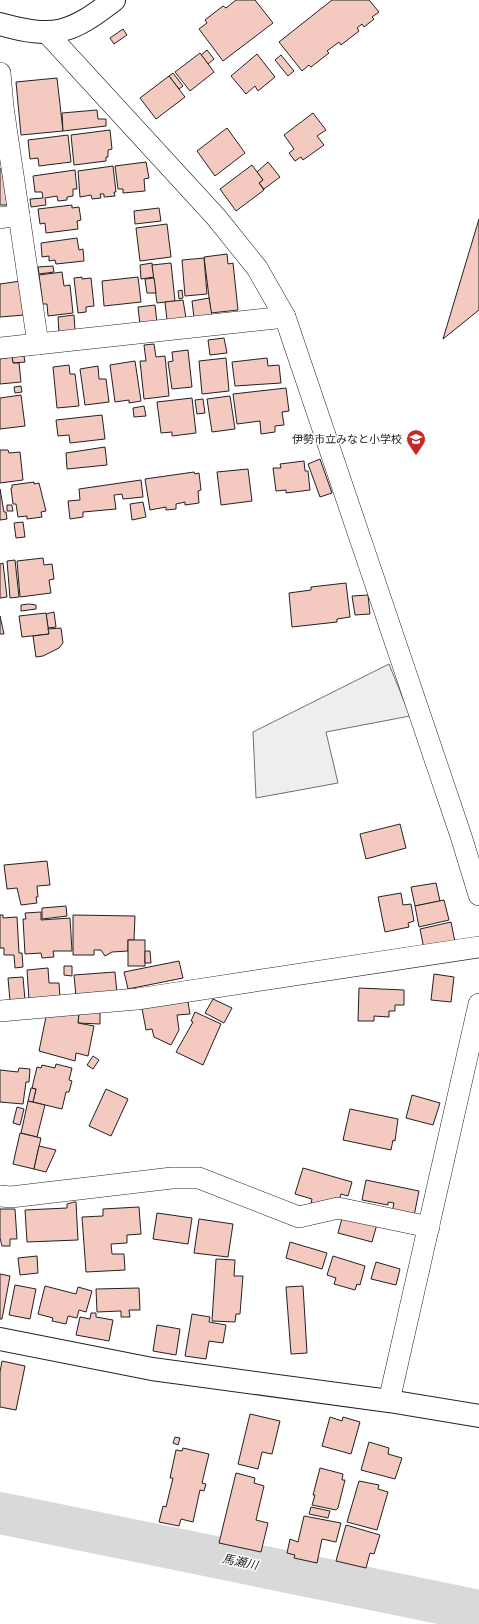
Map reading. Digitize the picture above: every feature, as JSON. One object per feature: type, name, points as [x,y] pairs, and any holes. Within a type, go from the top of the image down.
[{"type":"street","points":[[0,24],[23,30],[47,33],[69,28],[88,20],[114,0]]},
{"type":"street","points":[[47,33],[216,217],[257,268],[285,316],[461,836],[479,895]]},
{"type":"street","points":[[0,73],[9,217],[38,344]]},
{"type":"street","points":[[0,348],[285,316]]},
{"type":"street","points":[[0,1011],[137,999],[479,947]]},
{"type":"street","points":[[389,1401],[479,1004]]},
{"type":"street","points":[[0,1196],[172,1178],[199,1178],[299,1217],[338,1208],[429,1227]]},
{"type":"street","points":[[0,1339],[152,1368],[389,1401],[479,1416]]},
{"type":"shaded area","points":[[389,664],[410,716],[326,732],[338,783],[256,798],[253,732]]},
{"type":"building","points":[[236,0],[255,0],[273,23],[223,61],[199,29],[207,23],[205,20],[223,6],[226,8]]},
{"type":"building","points":[[332,0],[369,0],[379,12],[372,17],[374,19],[364,27],[362,24],[357,28],[359,31],[341,45],[339,42],[327,51],[329,53],[311,67],[309,65],[302,71],[279,42]]},
{"type":"building","points":[[123,29],[127,35],[114,44],[110,38]]},
{"type":"building","points":[[207,50],[214,59],[208,64],[201,55]]},
{"type":"building","points":[[200,53],[214,72],[190,91],[175,72]]},
{"type":"building","points":[[257,54],[275,77],[258,91],[255,86],[246,94],[231,76]]},
{"type":"building","points":[[281,55],[294,71],[288,76],[275,60]]},
{"type":"building","points":[[173,73],[183,86],[179,89],[169,76]]},
{"type":"building","points":[[169,76],[185,97],[156,119],[140,98]]},
{"type":"building","points":[[57,78],[63,131],[21,135],[16,82]]},
{"type":"building","points":[[97,110],[98,119],[106,119],[106,126],[63,131],[62,113]]},
{"type":"building","points":[[313,113],[326,130],[317,136],[324,145],[303,160],[301,157],[295,161],[289,153],[294,149],[284,135]]},
{"type":"building","points":[[227,128],[245,153],[215,176],[197,151]]},
{"type":"building","points":[[110,130],[112,149],[108,150],[108,157],[106,157],[106,161],[74,165],[71,135]]},
{"type":"building","points":[[68,135],[71,162],[39,166],[38,158],[30,159],[28,140]]},
{"type":"building","points":[[146,162],[149,178],[144,179],[145,191],[123,193],[123,189],[118,189],[115,166]]},
{"type":"building","points":[[268,162],[280,177],[264,189],[259,183],[263,180],[257,172]]},
{"type":"building","points":[[252,165],[263,180],[259,183],[264,190],[236,211],[220,189]]},
{"type":"building","points":[[113,166],[116,192],[114,192],[115,196],[104,197],[104,194],[100,194],[101,198],[92,199],[91,195],[80,197],[78,171]]},
{"type":"building","points":[[3,168],[7,205],[0,205],[0,169]]},
{"type":"building","points":[[75,170],[77,189],[73,189],[73,196],[67,197],[67,200],[58,201],[57,196],[45,198],[46,205],[31,207],[30,199],[43,198],[42,192],[35,192],[33,176]]},
{"type":"building","points":[[72,205],[72,208],[79,207],[81,220],[77,221],[78,229],[46,233],[45,223],[40,224],[38,209]]},
{"type":"building","points":[[159,208],[161,221],[135,224],[134,211]]},
{"type":"building","points":[[479,219],[479,310],[443,339]]},
{"type":"building","points":[[167,224],[171,257],[140,261],[136,228]]},
{"type":"building","points":[[77,238],[79,250],[83,249],[84,261],[56,264],[55,260],[49,261],[49,256],[42,257],[41,243]]},
{"type":"building","points":[[227,254],[228,264],[233,263],[238,310],[211,313],[204,257]]},
{"type":"building","points":[[204,258],[207,294],[185,296],[182,260]]},
{"type":"building","points":[[152,263],[154,277],[141,279],[140,265]]},
{"type":"building","points":[[171,263],[175,301],[157,303],[152,265]]},
{"type":"building","points":[[53,266],[54,272],[39,274],[38,267]]},
{"type":"building","points":[[62,272],[64,286],[70,285],[73,313],[48,316],[47,304],[43,304],[39,275]]},
{"type":"building","points":[[82,277],[82,279],[91,278],[94,306],[86,307],[86,312],[78,313],[74,278]]},
{"type":"building","points":[[138,277],[141,302],[104,306],[102,281]]},
{"type":"building","points":[[154,278],[156,293],[147,293],[145,279]]},
{"type":"building","points":[[21,281],[24,315],[0,317],[0,284]]},
{"type":"building","points":[[182,290],[183,298],[179,299],[178,291]]},
{"type":"building","points":[[209,298],[212,316],[194,318],[192,301]]},
{"type":"building","points":[[183,300],[186,318],[167,320],[165,302]]},
{"type":"building","points":[[155,305],[157,323],[140,325],[138,307]]},
{"type":"building","points":[[74,315],[75,331],[59,333],[58,317]]},
{"type":"building","points":[[224,338],[227,353],[210,355],[208,340]]},
{"type":"building","points":[[154,344],[156,357],[165,356],[169,396],[144,399],[140,361],[146,361],[144,345]]},
{"type":"building","points":[[188,350],[192,387],[172,389],[168,362],[173,361],[172,352]]},
{"type":"building","points":[[24,356],[25,362],[13,363],[12,357]]},
{"type":"building","points":[[12,357],[13,363],[19,363],[21,382],[0,384],[0,359]]},
{"type":"building","points":[[226,358],[229,391],[202,394],[199,361]]},
{"type":"building","points":[[267,358],[268,366],[279,365],[281,383],[235,386],[232,362]]},
{"type":"building","points":[[135,361],[141,401],[129,403],[129,400],[115,402],[110,365]]},
{"type":"building","points":[[69,365],[70,374],[75,374],[79,406],[57,408],[53,367]]},
{"type":"building","points":[[98,366],[99,379],[106,379],[109,402],[85,405],[80,369]]},
{"type":"building","points":[[21,386],[22,392],[15,393],[14,387]]},
{"type":"building","points":[[286,388],[289,411],[282,412],[284,425],[275,426],[275,432],[261,434],[260,421],[237,424],[233,394]]},
{"type":"building","points":[[21,395],[25,426],[0,429],[0,398]]},
{"type":"building","points":[[230,396],[235,429],[212,432],[207,399]]},
{"type":"building","points":[[192,398],[196,433],[172,436],[172,432],[161,433],[157,402]]},
{"type":"building","points":[[203,399],[205,413],[197,414],[195,400]]},
{"type":"building","points":[[144,406],[146,416],[134,417],[133,408]]},
{"type":"building","points":[[102,415],[105,439],[70,443],[69,435],[58,436],[56,420]]},
{"type":"building","points":[[105,447],[107,465],[67,469],[66,453]]},
{"type":"building","points":[[0,450],[8,450],[9,453],[20,452],[23,480],[0,483]]},
{"type":"building","points":[[320,459],[332,493],[320,497],[308,464]]},
{"type":"building","points":[[304,461],[305,471],[308,471],[310,490],[286,493],[286,490],[276,491],[273,468],[281,468],[280,464]]},
{"type":"building","points":[[248,469],[252,501],[221,505],[217,472]]},
{"type":"building","points":[[194,472],[195,474],[199,473],[201,490],[198,491],[199,503],[185,505],[185,502],[176,504],[176,509],[166,510],[166,507],[150,510],[145,479]]},
{"type":"building","points":[[141,480],[143,497],[123,499],[122,494],[114,495],[116,509],[83,512],[83,517],[70,519],[68,501],[80,500],[79,489]]},
{"type":"building","points":[[34,482],[34,484],[39,483],[46,511],[41,512],[42,517],[27,519],[27,516],[18,517],[16,504],[13,504],[12,485]]},
{"type":"building","points":[[0,489],[4,512],[6,512],[7,519],[0,520]]},
{"type":"building","points":[[143,502],[146,517],[132,520],[130,504]]},
{"type":"building","points":[[7,505],[12,505],[13,511],[7,511]]},
{"type":"building","points":[[23,522],[25,537],[16,538],[14,523]]},
{"type":"building","points":[[43,558],[44,565],[52,564],[54,579],[49,580],[51,593],[20,597],[17,561]]},
{"type":"building","points":[[15,560],[19,597],[10,598],[7,561]]},
{"type":"building","points":[[3,563],[7,597],[0,598],[0,564]]},
{"type":"building","points":[[346,583],[350,617],[337,619],[337,622],[292,627],[289,593],[311,590],[311,587]]},
{"type":"building","points":[[368,595],[370,614],[355,615],[352,596]]},
{"type":"building","points":[[21,605],[36,605],[36,609],[21,611]]},
{"type":"building","points":[[54,612],[56,627],[48,628],[46,614]]},
{"type":"building","points":[[46,613],[49,634],[22,637],[19,616]]},
{"type":"building","points":[[0,616],[4,634],[0,634]]},
{"type":"building","points":[[61,628],[63,643],[59,648],[43,656],[36,657],[33,636],[49,634],[48,629]]},
{"type":"building","points":[[400,824],[406,848],[366,859],[360,834]]},
{"type":"building","points":[[47,861],[50,885],[37,886],[37,903],[21,905],[17,888],[7,889],[4,865]]},
{"type":"building","points":[[436,883],[440,901],[415,906],[411,887]]},
{"type":"building","points":[[401,893],[403,905],[411,904],[414,921],[408,923],[409,927],[385,932],[378,897]]},
{"type":"building","points":[[444,900],[449,920],[419,927],[415,906]]},
{"type":"building","points":[[66,906],[67,916],[42,919],[42,908]]},
{"type":"building","points":[[41,912],[41,920],[70,918],[72,951],[53,951],[54,957],[42,958],[41,953],[25,954],[23,919],[26,919],[25,913]]},
{"type":"building","points":[[0,915],[3,915],[3,918],[17,917],[19,953],[22,953],[23,967],[15,968],[14,955],[4,955],[4,948],[0,948]]},
{"type":"building","points":[[73,915],[135,916],[134,940],[128,940],[128,951],[112,952],[105,956],[101,950],[94,950],[94,955],[73,955]]},
{"type":"building","points":[[451,922],[455,942],[424,949],[420,929]]},
{"type":"building","points":[[128,940],[145,940],[145,966],[128,966]]},
{"type":"building","points":[[145,951],[150,951],[151,963],[145,963]]},
{"type":"building","points":[[179,961],[183,978],[128,989],[124,972]]},
{"type":"building","points":[[64,966],[72,966],[72,976],[64,975]]},
{"type":"building","points":[[48,968],[49,983],[59,983],[60,998],[29,1000],[27,970]]},
{"type":"building","points":[[115,972],[117,994],[76,997],[74,975]]},
{"type":"building","points":[[434,974],[454,977],[451,1002],[431,1000]]},
{"type":"building","points":[[23,977],[25,1000],[10,1001],[8,978]]},
{"type":"building","points":[[359,988],[404,990],[404,1005],[395,1005],[395,1011],[389,1011],[389,1017],[374,1016],[374,1021],[358,1021]]},
{"type":"building","points":[[187,996],[190,1014],[177,1015],[179,1030],[171,1045],[154,1037],[152,1029],[146,1030],[141,1003]]},
{"type":"building","points":[[213,999],[232,1008],[224,1023],[205,1013]]},
{"type":"building","points":[[100,1009],[100,1024],[78,1023],[79,1013]]},
{"type":"building","points":[[47,1012],[79,1013],[78,1023],[94,1026],[88,1056],[76,1053],[75,1061],[39,1051]]},
{"type":"building","points":[[195,1012],[221,1024],[203,1065],[176,1052],[193,1022],[191,1021]]},
{"type":"building","points":[[93,1056],[99,1060],[93,1069],[87,1065]]},
{"type":"building","points":[[56,1064],[72,1068],[69,1080],[72,1081],[69,1092],[66,1092],[62,1109],[33,1102],[36,1089],[32,1088],[37,1067],[41,1068],[42,1065],[55,1068]]},
{"type":"building","points":[[19,1068],[30,1069],[29,1082],[26,1082],[23,1104],[0,1102],[0,1070],[18,1072]]},
{"type":"building","points":[[31,1088],[36,1089],[33,1102],[28,1101]]},
{"type":"building","points":[[106,1089],[128,1099],[111,1136],[89,1126]]},
{"type":"building","points":[[412,1095],[440,1103],[433,1125],[406,1118]]},
{"type":"building","points":[[28,1101],[45,1105],[37,1137],[21,1133]]},
{"type":"building","points":[[17,1107],[24,1109],[20,1125],[13,1123]]},
{"type":"building","points":[[350,1109],[398,1119],[395,1141],[393,1140],[391,1150],[343,1140]]},
{"type":"building","points":[[20,1133],[41,1138],[34,1169],[13,1164]]},
{"type":"building","points":[[39,1146],[56,1150],[46,1172],[34,1169]]},
{"type":"building","points":[[303,1168],[352,1182],[348,1196],[341,1194],[337,1206],[324,1206],[311,1203],[312,1199],[295,1194]]},
{"type":"building","points":[[366,1180],[419,1191],[414,1216],[392,1212],[394,1203],[388,1202],[388,1205],[362,1200]]},
{"type":"building","points":[[76,1202],[78,1240],[27,1242],[25,1210],[67,1208],[67,1204]]},
{"type":"building","points":[[139,1207],[141,1234],[127,1235],[127,1243],[111,1244],[112,1254],[124,1254],[125,1270],[86,1272],[82,1217],[103,1216],[103,1209]]},
{"type":"building","points":[[0,1209],[15,1209],[17,1239],[10,1239],[10,1246],[2,1246],[0,1238]]},
{"type":"building","points":[[344,1211],[377,1224],[372,1242],[338,1233]]},
{"type":"building","points":[[157,1213],[192,1218],[188,1244],[153,1239]]},
{"type":"building","points":[[199,1219],[233,1224],[228,1257],[194,1253]]},
{"type":"building","points":[[290,1242],[327,1253],[322,1269],[286,1258]]},
{"type":"building","points":[[37,1256],[38,1273],[20,1275],[18,1258]]},
{"type":"building","points":[[333,1256],[365,1266],[360,1285],[357,1284],[355,1290],[334,1284],[336,1278],[327,1275]]},
{"type":"building","points":[[216,1259],[235,1260],[234,1276],[243,1276],[240,1314],[236,1314],[235,1322],[212,1321]]},
{"type":"building","points":[[376,1262],[400,1269],[396,1285],[371,1279]]},
{"type":"building","points":[[0,1274],[10,1276],[2,1319],[0,1319]]},
{"type":"building","points":[[15,1285],[36,1289],[30,1319],[9,1315]]},
{"type":"building","points":[[45,1286],[76,1294],[78,1287],[92,1291],[86,1312],[79,1310],[77,1318],[68,1316],[66,1324],[52,1321],[53,1318],[38,1314]]},
{"type":"building","points":[[303,1286],[307,1353],[291,1354],[286,1287]]},
{"type":"building","points":[[139,1288],[140,1310],[129,1310],[130,1317],[121,1317],[121,1311],[97,1312],[96,1289]]},
{"type":"building","points":[[91,1313],[96,1313],[96,1317],[113,1320],[109,1341],[76,1335],[80,1317],[90,1319]]},
{"type":"building","points":[[192,1314],[210,1317],[209,1322],[226,1325],[223,1343],[209,1341],[206,1359],[185,1356]]},
{"type":"building","points":[[157,1325],[180,1329],[176,1355],[153,1351]]},
{"type":"building","points":[[2,1361],[25,1366],[16,1410],[0,1407],[0,1372]]},
{"type":"building","points":[[250,1414],[280,1421],[272,1454],[262,1452],[258,1469],[238,1464]]},
{"type":"building","points":[[330,1417],[342,1421],[343,1417],[360,1422],[351,1454],[322,1446]]},
{"type":"building","points":[[175,1437],[180,1438],[178,1445],[173,1443]]},
{"type":"building","points":[[369,1442],[389,1448],[388,1454],[402,1458],[395,1479],[361,1470]]},
{"type":"building","points":[[183,1448],[209,1454],[202,1483],[206,1484],[204,1491],[200,1490],[193,1522],[181,1519],[179,1526],[159,1522],[163,1506],[166,1507],[173,1478],[170,1478],[176,1450],[182,1451]]},
{"type":"building","points":[[320,1468],[343,1474],[342,1480],[345,1480],[338,1508],[336,1510],[312,1505]]},
{"type":"building","points":[[236,1473],[255,1478],[254,1483],[264,1486],[256,1520],[268,1523],[261,1552],[219,1543]]},
{"type":"building","points":[[359,1481],[379,1485],[378,1489],[388,1492],[377,1530],[347,1522]]},
{"type":"building","points":[[311,1507],[330,1511],[328,1518],[309,1514]]},
{"type":"building","points":[[304,1516],[341,1523],[336,1542],[322,1539],[317,1563],[294,1558],[295,1555],[287,1553],[290,1539],[298,1542]]},
{"type":"building","points":[[346,1525],[380,1535],[374,1554],[370,1553],[366,1568],[336,1561]]},
{"type":"waterway","name":"馬瀬川","points":[[0,1513],[479,1611]]},
{"type":"place","name":"伊勢市立みなと小学校","points":[[416,456]]}]
